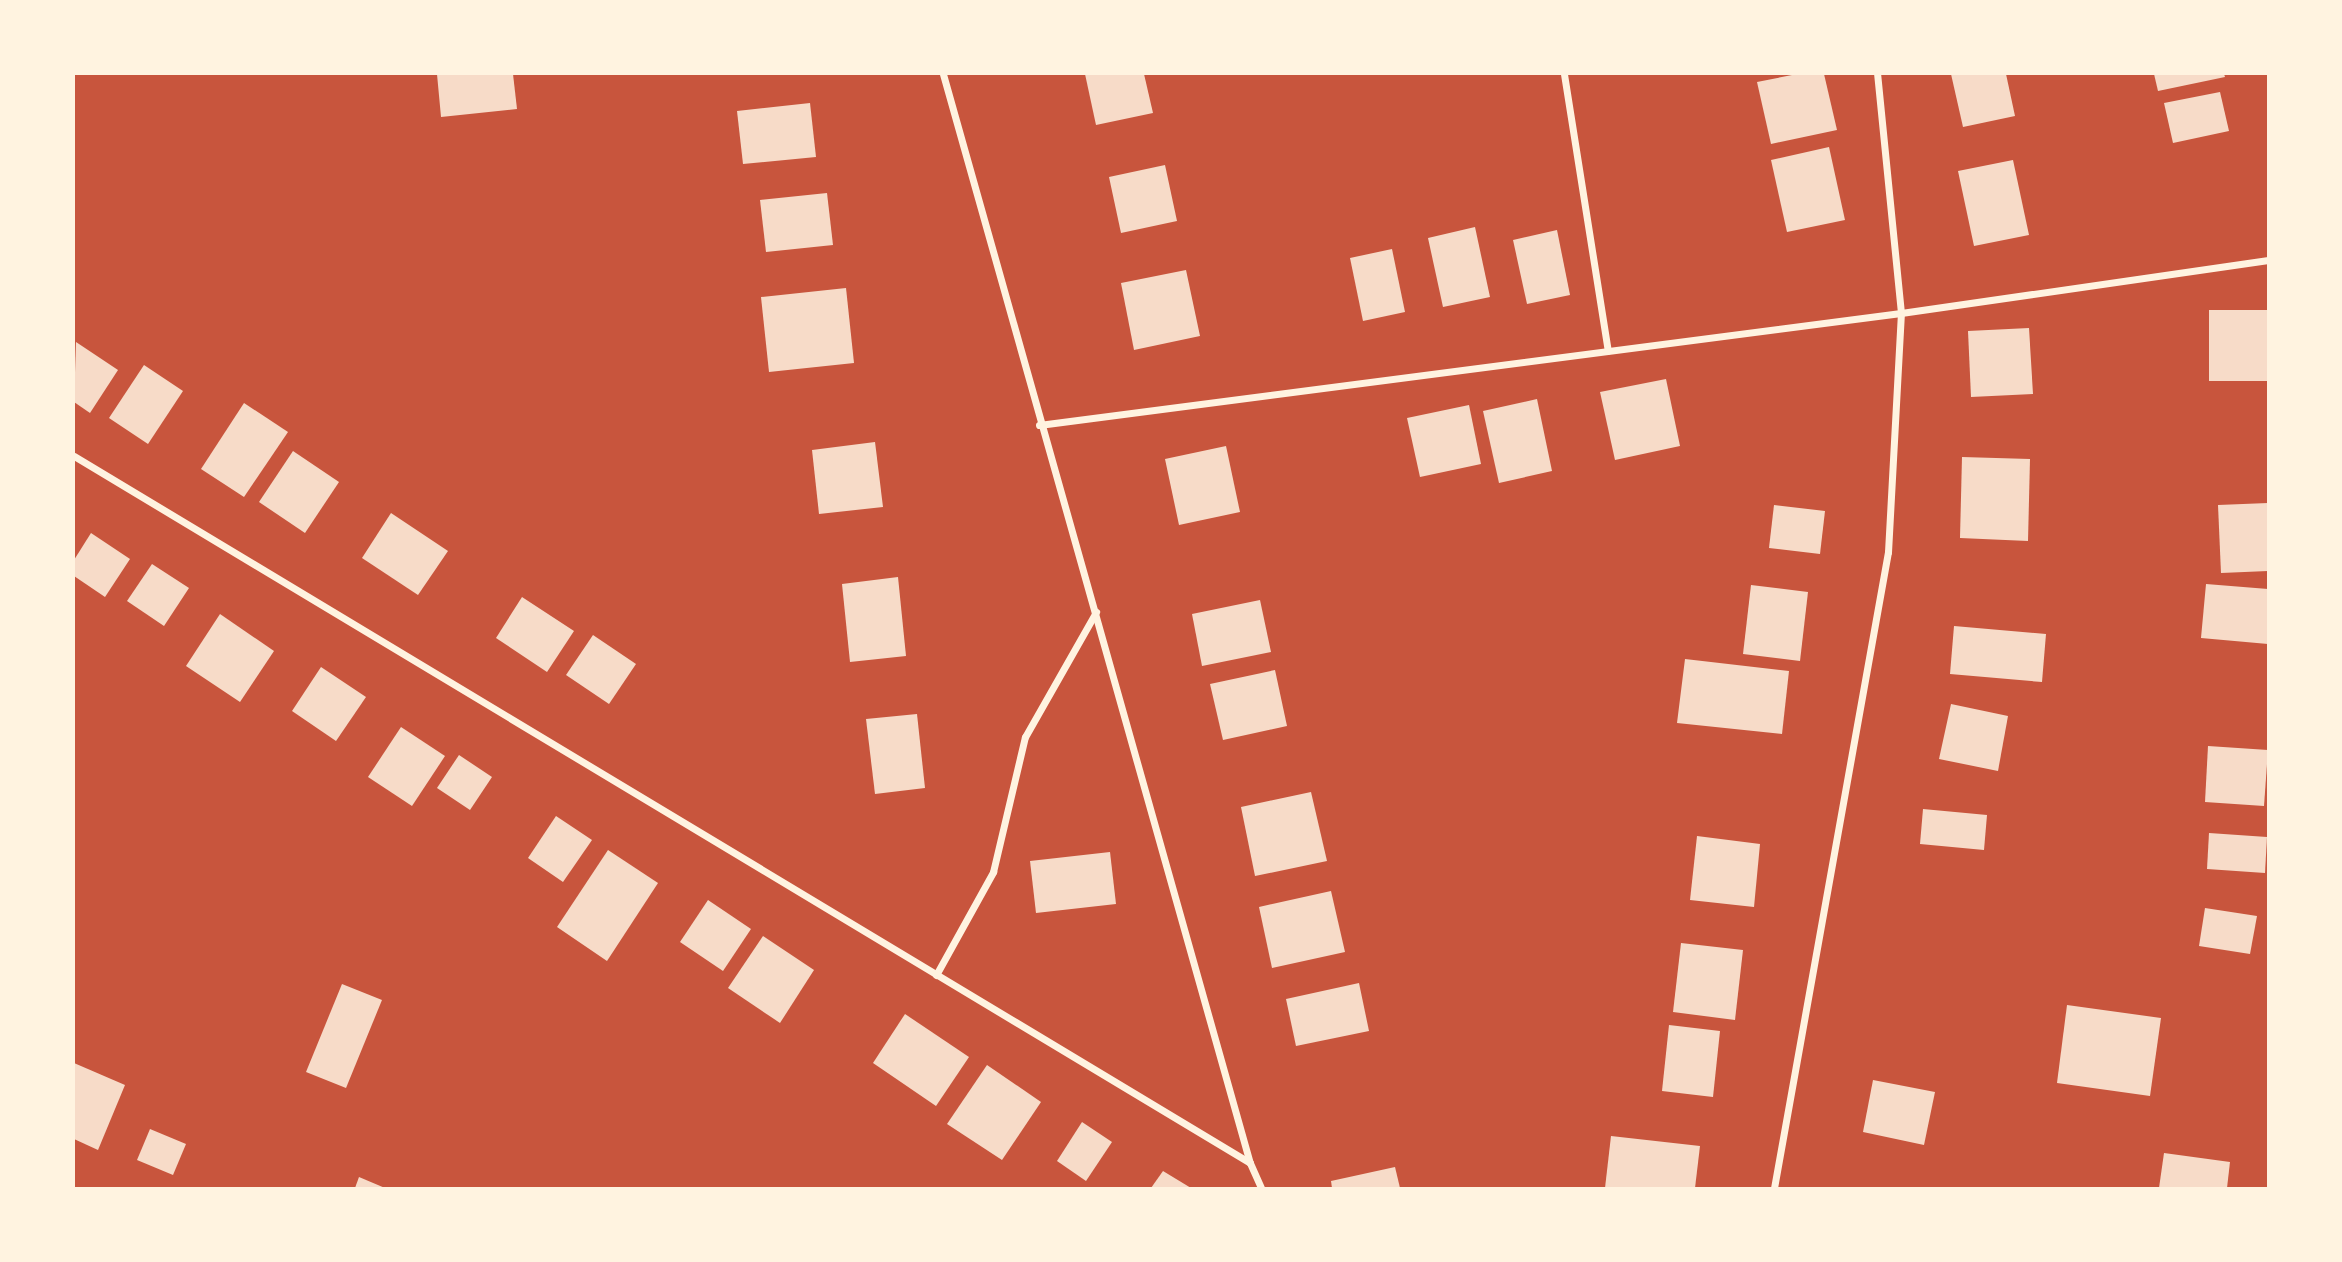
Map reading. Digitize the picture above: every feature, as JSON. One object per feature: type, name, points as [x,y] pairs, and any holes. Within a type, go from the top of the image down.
[{"type":"street","points":[[943,74],[1039,425],[1096,612],[1250,1163],[1261,1188]]},
{"type":"street","points":[[1564,74],[1608,351]]},
{"type":"street","points":[[1774,1188],[1888,552],[1901,313],[1877,74]]},
{"type":"street","points":[[1039,425],[1901,313],[2269,260]]},
{"type":"street","points":[[74,456],[1250,1163]]},
{"type":"street","points":[[936,975],[993,872],[1025,737],[1096,612]]},
{"type":"building","points":[[437,74],[513,74],[517,109],[441,117]]},
{"type":"building","points":[[1085,74],[1144,74],[1153,113],[1096,125]]},
{"type":"building","points":[[1797,74],[1824,74],[1837,130],[1771,144],[1757,82]]},
{"type":"building","points":[[1951,74],[2006,74],[2015,116],[1963,127]]},
{"type":"building","points":[[2154,74],[2224,74],[2225,77],[2158,91]]},
{"type":"building","points":[[2220,92],[2229,131],[2173,143],[2164,103]]},
{"type":"building","points":[[810,103],[816,157],[743,164],[737,111]]},
{"type":"building","points":[[1829,147],[1845,220],[1787,232],[1771,160]]},
{"type":"building","points":[[2013,160],[2029,235],[1974,246],[1958,171]]},
{"type":"building","points":[[1165,165],[1177,221],[1121,233],[1109,177]]},
{"type":"building","points":[[827,193],[833,245],[766,252],[760,200]]},
{"type":"building","points":[[1475,227],[1490,297],[1443,307],[1428,238]]},
{"type":"building","points":[[1557,230],[1570,295],[1527,304],[1513,240]]},
{"type":"building","points":[[1392,249],[1405,312],[1363,321],[1350,258]]},
{"type":"building","points":[[1186,270],[1200,336],[1134,350],[1121,283]]},
{"type":"building","points":[[846,288],[854,363],[769,372],[761,297]]},
{"type":"building","points":[[2209,310],[2268,310],[2268,381],[2209,381]]},
{"type":"building","points":[[2029,328],[2033,394],[1971,397],[1968,331]]},
{"type":"building","points":[[76,342],[118,370],[90,413],[74,402]]},
{"type":"building","points":[[144,365],[183,391],[148,444],[109,418]]},
{"type":"building","points":[[1666,379],[1680,446],[1615,460],[1600,392]]},
{"type":"building","points":[[1537,399],[1552,471],[1499,483],[1483,411]]},
{"type":"building","points":[[244,403],[288,432],[244,497],[201,469]]},
{"type":"building","points":[[1469,405],[1481,464],[1420,477],[1407,418]]},
{"type":"building","points":[[875,442],[883,507],[819,514],[812,450]]},
{"type":"building","points":[[1226,446],[1240,512],[1179,525],[1165,459]]},
{"type":"building","points":[[293,451],[339,482],[305,533],[259,502]]},
{"type":"building","points":[[1962,457],[2030,459],[2028,541],[1960,538]]},
{"type":"building","points":[[2268,503],[2268,571],[2221,573],[2218,505]]},
{"type":"building","points":[[1774,505],[1825,511],[1820,554],[1769,548]]},
{"type":"building","points":[[391,513],[448,551],[418,595],[362,558]]},
{"type":"building","points":[[91,533],[130,559],[105,597],[74,576],[74,560]]},
{"type":"building","points":[[152,564],[189,588],[164,626],[127,601]]},
{"type":"building","points":[[898,577],[906,656],[850,662],[842,584]]},
{"type":"building","points":[[2206,584],[2268,589],[2268,644],[2201,638]]},
{"type":"building","points":[[1751,585],[1808,592],[1800,661],[1743,654]]},
{"type":"building","points":[[522,597],[574,631],[547,672],[496,638]]},
{"type":"building","points":[[1260,600],[1271,652],[1202,666],[1192,614]]},
{"type":"building","points":[[220,614],[274,651],[240,702],[186,666]]},
{"type":"building","points":[[1954,626],[2046,634],[2042,682],[1950,674]]},
{"type":"building","points":[[593,635],[636,664],[609,704],[566,675]]},
{"type":"building","points":[[1685,659],[1789,671],[1782,734],[1677,723]]},
{"type":"building","points":[[321,667],[366,697],[336,741],[292,711]]},
{"type":"building","points":[[1275,670],[1287,726],[1223,740],[1210,684]]},
{"type":"building","points":[[1951,704],[2008,716],[1998,771],[1939,759]]},
{"type":"building","points":[[917,714],[925,788],[875,794],[866,719]]},
{"type":"building","points":[[401,727],[445,756],[412,806],[368,777]]},
{"type":"building","points":[[2208,746],[2268,750],[2264,806],[2205,802]]},
{"type":"building","points":[[459,755],[492,777],[470,810],[437,788]]},
{"type":"building","points":[[1311,792],[1327,861],[1255,876],[1241,807]]},
{"type":"building","points":[[1923,809],[1987,815],[1984,850],[1920,844]]},
{"type":"building","points":[[556,816],[592,840],[563,882],[528,858]]},
{"type":"building","points":[[2209,833],[2267,837],[2265,873],[2207,869]]},
{"type":"building","points":[[1697,836],[1760,844],[1754,907],[1690,900]]},
{"type":"building","points":[[608,850],[658,883],[607,961],[557,927]]},
{"type":"building","points":[[1110,852],[1116,904],[1036,913],[1030,861]]},
{"type":"building","points":[[1331,891],[1345,952],[1272,968],[1259,907]]},
{"type":"building","points":[[708,900],[751,929],[723,971],[680,942]]},
{"type":"building","points":[[2205,908],[2257,916],[2250,954],[2199,946]]},
{"type":"building","points":[[763,936],[814,970],[780,1023],[728,988]]},
{"type":"building","points":[[1681,943],[1743,950],[1735,1020],[1673,1012]]},
{"type":"building","points":[[1359,983],[1369,1031],[1296,1046],[1286,999]]},
{"type":"building","points":[[342,984],[382,1000],[346,1088],[306,1072]]},
{"type":"building","points":[[2067,1005],[2161,1018],[2150,1096],[2057,1083]]},
{"type":"building","points":[[905,1014],[969,1057],[936,1106],[873,1063]]},
{"type":"building","points":[[1669,1025],[1720,1031],[1713,1097],[1662,1091]]},
{"type":"building","points":[[74,1063],[125,1085],[98,1150],[74,1139]]},
{"type":"building","points":[[987,1065],[1041,1102],[1002,1160],[947,1124]]},
{"type":"building","points":[[1873,1080],[1935,1092],[1924,1145],[1863,1132]]},
{"type":"building","points":[[1082,1122],[1112,1142],[1086,1181],[1057,1161]]},
{"type":"building","points":[[150,1129],[186,1144],[173,1175],[137,1160]]},
{"type":"building","points":[[1611,1136],[1700,1146],[1695,1188],[1605,1188]]},
{"type":"building","points":[[2164,1153],[2230,1162],[2227,1188],[2159,1188]]},
{"type":"building","points":[[1395,1167],[1400,1188],[1332,1188],[1331,1181]]},
{"type":"building","points":[[1163,1171],[1191,1188],[1151,1188]]},
{"type":"building","points":[[359,1177],[385,1188],[355,1188]]}]
